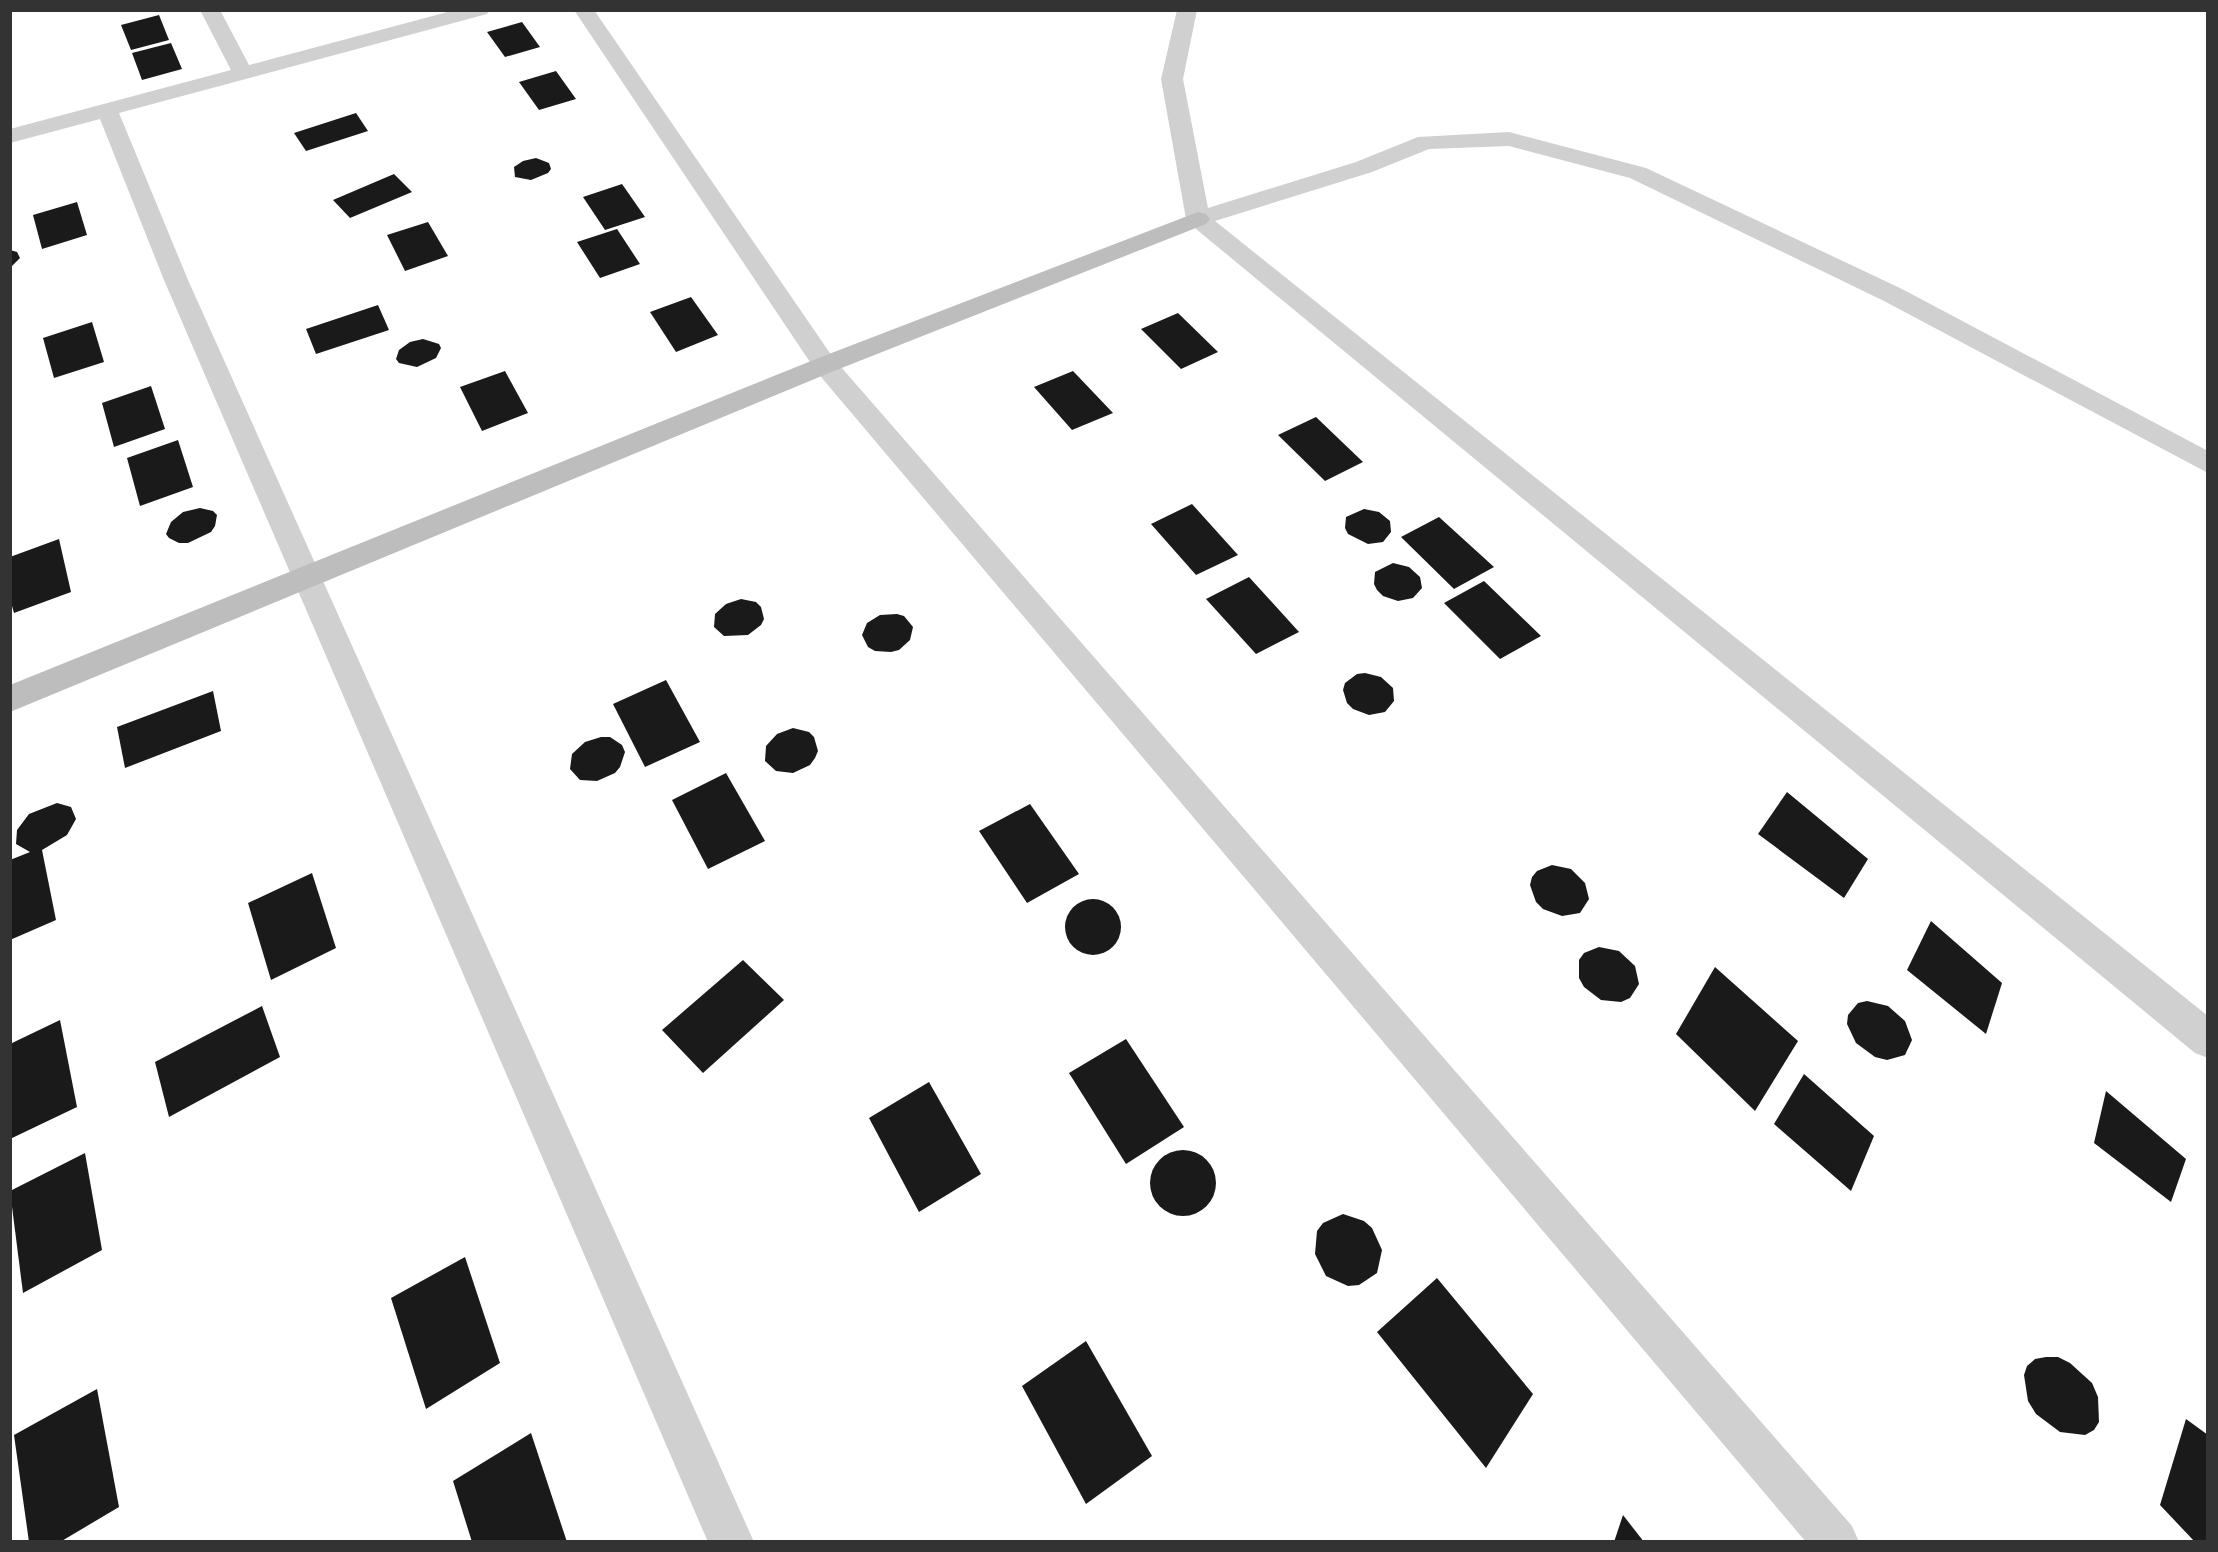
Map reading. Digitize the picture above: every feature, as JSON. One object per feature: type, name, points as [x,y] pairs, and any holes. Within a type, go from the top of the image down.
[{"type":"street","points":[[210,10],[243,73]]},
{"type":"street","points":[[10,136],[108,112],[436,16],[480,10]]},
{"type":"street","points":[[584,10],[825,364],[1836,1542]]},
{"type":"street","points":[[1187,10],[1172,79],[1198,219],[2208,1040]]},
{"type":"street","points":[[108,112],[176,280],[731,1542]]},
{"type":"street","points":[[10,699],[825,364],[1198,219],[1364,167],[1426,142],[1509,139],[1638,173],[1893,295],[2208,463]]},
{"type":"street","points":[[1893,295],[2208,488]]},
{"type":"building","points":[[159,15],[169,40],[131,50],[121,25]]},
{"type":"building","points":[[522,22],[540,47],[505,57],[487,32]]},
{"type":"building","points":[[171,43],[182,69],[142,80],[132,53]]},
{"type":"building","points":[[556,71],[576,99],[539,110],[519,82]]},
{"type":"building","points":[[356,113],[368,131],[306,151],[294,133]]},
{"type":"building","points":[[536,158],[549,163],[551,169],[548,173],[531,180],[515,177],[514,167],[523,161]]},
{"type":"building","points":[[394,174],[412,192],[350,218],[333,200]]},
{"type":"building","points":[[622,184],[645,217],[605,230],[583,197]]},
{"type":"building","points":[[77,202],[87,235],[42,249],[33,215]]},
{"type":"building","points":[[428,222],[448,256],[405,271],[387,235]]},
{"type":"building","points":[[617,229],[640,264],[600,278],[577,242]]},
{"type":"building","points":[[10,250],[17,252],[20,258],[10,268]]},
{"type":"building","points":[[691,297],[718,335],[676,352],[650,312]]},
{"type":"building","points":[[378,305],[389,330],[316,354],[306,329]]},
{"type":"building","points":[[1178,313],[1218,352],[1181,369],[1141,329]]},
{"type":"building","points":[[92,322],[104,362],[54,378],[43,338]]},
{"type":"building","points":[[423,339],[439,344],[441,348],[436,358],[417,367],[399,363],[396,359],[399,350],[410,342]]},
{"type":"building","points":[[505,371],[528,413],[482,431],[460,387]]},
{"type":"building","points":[[1073,371],[1113,413],[1072,430],[1034,387]]},
{"type":"building","points":[[151,386],[165,429],[114,447],[102,403]]},
{"type":"building","points":[[1316,417],[1363,462],[1325,481],[1278,435]]},
{"type":"building","points":[[178,440],[193,487],[140,506],[127,458]]},
{"type":"building","points":[[1192,504],[1238,555],[1196,575],[1151,524]]},
{"type":"building","points":[[200,508],[213,511],[217,515],[211,532],[188,543],[179,543],[169,538],[166,534],[171,522],[183,512]]},
{"type":"building","points":[[1364,509],[1379,512],[1390,521],[1391,532],[1383,542],[1368,544],[1348,534],[1345,528],[1346,517]]},
{"type":"building","points":[[1439,517],[1494,567],[1454,589],[1401,537]]},
{"type":"building","points":[[59,539],[71,592],[14,613],[10,599],[10,557]]},
{"type":"building","points":[[1393,563],[1409,567],[1420,577],[1422,588],[1413,598],[1398,601],[1383,596],[1377,590],[1374,584],[1375,572]]},
{"type":"building","points":[[1249,577],[1299,632],[1256,654],[1206,599]]},
{"type":"building","points":[[1484,581],[1541,636],[1500,659],[1444,603]]},
{"type":"building","points":[[741,599],[756,602],[761,607],[764,619],[761,625],[748,635],[724,636],[714,627],[715,614],[726,604]]},
{"type":"building","points":[[880,615],[904,616],[913,627],[910,640],[899,650],[891,652],[875,651],[868,647],[862,635],[867,623]]},
{"type":"building","points":[[1365,673],[1381,677],[1393,688],[1394,701],[1385,712],[1369,715],[1353,709],[1347,703],[1343,690],[1345,683],[1357,674]]},
{"type":"building","points":[[666,680],[700,742],[645,767],[613,704]]},
{"type":"building","points":[[213,691],[221,731],[125,768],[117,727]]},
{"type":"building","points":[[793,728],[809,732],[814,737],[818,751],[810,765],[793,773],[776,771],[765,761],[766,746],[777,734]]},
{"type":"building","points":[[610,737],[622,745],[625,752],[620,767],[615,773],[597,781],[580,780],[570,769],[572,754],[585,742]]},
{"type":"building","points":[[726,773],[765,841],[708,869],[672,800]]},
{"type":"building","points":[[1787,792],[1868,859],[1844,898],[1758,834]]},
{"type":"building","points":[[57,803],[71,807],[76,819],[67,835],[42,850],[56,920],[10,940],[10,860],[30,852],[16,844],[17,830],[29,814]]},
{"type":"building","points":[[1030,804],[1079,874],[1027,903],[979,831]]},
{"type":"building","points":[[1552,865],[1571,869],[1585,883],[1589,899],[1580,913],[1562,916],[1543,909],[1536,902],[1530,885],[1532,877],[1537,871]]},
{"type":"building","points":[[312,873],[336,948],[271,980],[248,903]]},
{"type":"building","points":[[1093,899],[1104,901],[1113,907],[1119,916],[1121,927],[1119,938],[1113,947],[1104,953],[1093,955],[1082,953],[1073,947],[1067,938],[1065,927],[1067,916],[1073,907],[1082,901]]},
{"type":"building","points":[[1931,921],[2002,983],[1986,1034],[1907,970]]},
{"type":"building","points":[[1599,947],[1619,951],[1635,966],[1639,984],[1630,998],[1621,1002],[1601,1000],[1584,987],[1579,978],[1579,960],[1584,953]]},
{"type":"building","points":[[743,960],[784,1000],[703,1073],[662,1030]]},
{"type":"building","points":[[1715,967],[1798,1041],[1755,1111],[1676,1034]]},
{"type":"building","points":[[1867,1001],[1888,1006],[1905,1021],[1912,1040],[1905,1055],[1887,1060],[1875,1057],[1856,1043],[1847,1024],[1848,1015],[1858,1003]]},
{"type":"building","points":[[262,1006],[280,1057],[169,1117],[155,1062]]},
{"type":"building","points":[[60,1020],[77,1107],[10,1139],[10,1044]]},
{"type":"building","points":[[1126,1039],[1184,1127],[1126,1164],[1069,1073]]},
{"type":"building","points":[[1804,1074],[1874,1136],[1851,1191],[1774,1124]]},
{"type":"building","points":[[929,1082],[981,1174],[919,1212],[869,1118]]},
{"type":"building","points":[[2106,1091],[2186,1159],[2171,1202],[2094,1143]]},
{"type":"building","points":[[1183,1150],[1196,1153],[1206,1160],[1213,1170],[1216,1183],[1213,1196],[1206,1206],[1196,1213],[1183,1216],[1170,1213],[1160,1206],[1153,1196],[1150,1183],[1153,1170],[1160,1160],[1170,1153]]},
{"type":"building","points":[[85,1153],[102,1250],[23,1293],[10,1191]]},
{"type":"building","points":[[1343,1214],[1364,1221],[1372,1228],[1382,1250],[1377,1273],[1359,1285],[1348,1286],[1326,1276],[1315,1254],[1317,1231],[1323,1223]]},
{"type":"building","points":[[465,1257],[500,1363],[426,1409],[391,1298]]},
{"type":"building","points":[[1437,1278],[1533,1394],[1486,1468],[1377,1332]]},
{"type":"building","points":[[1086,1341],[1152,1456],[1086,1504],[1022,1386]]},
{"type":"building","points":[[2058,1357],[2070,1363],[2092,1383],[2098,1397],[2099,1422],[2094,1430],[2085,1435],[2060,1432],[2036,1414],[2028,1401],[2024,1375],[2027,1366],[2035,1359]]},
{"type":"building","points":[[97,1389],[119,1507],[60,1542],[29,1542],[14,1435]]},
{"type":"building","points":[[2186,1419],[2208,1435],[2208,1542],[2195,1542],[2160,1505]]},
{"type":"building","points":[[531,1433],[567,1542],[472,1542],[453,1481]]},
{"type":"building","points":[[1623,1515],[1644,1542],[1614,1542]]}]
